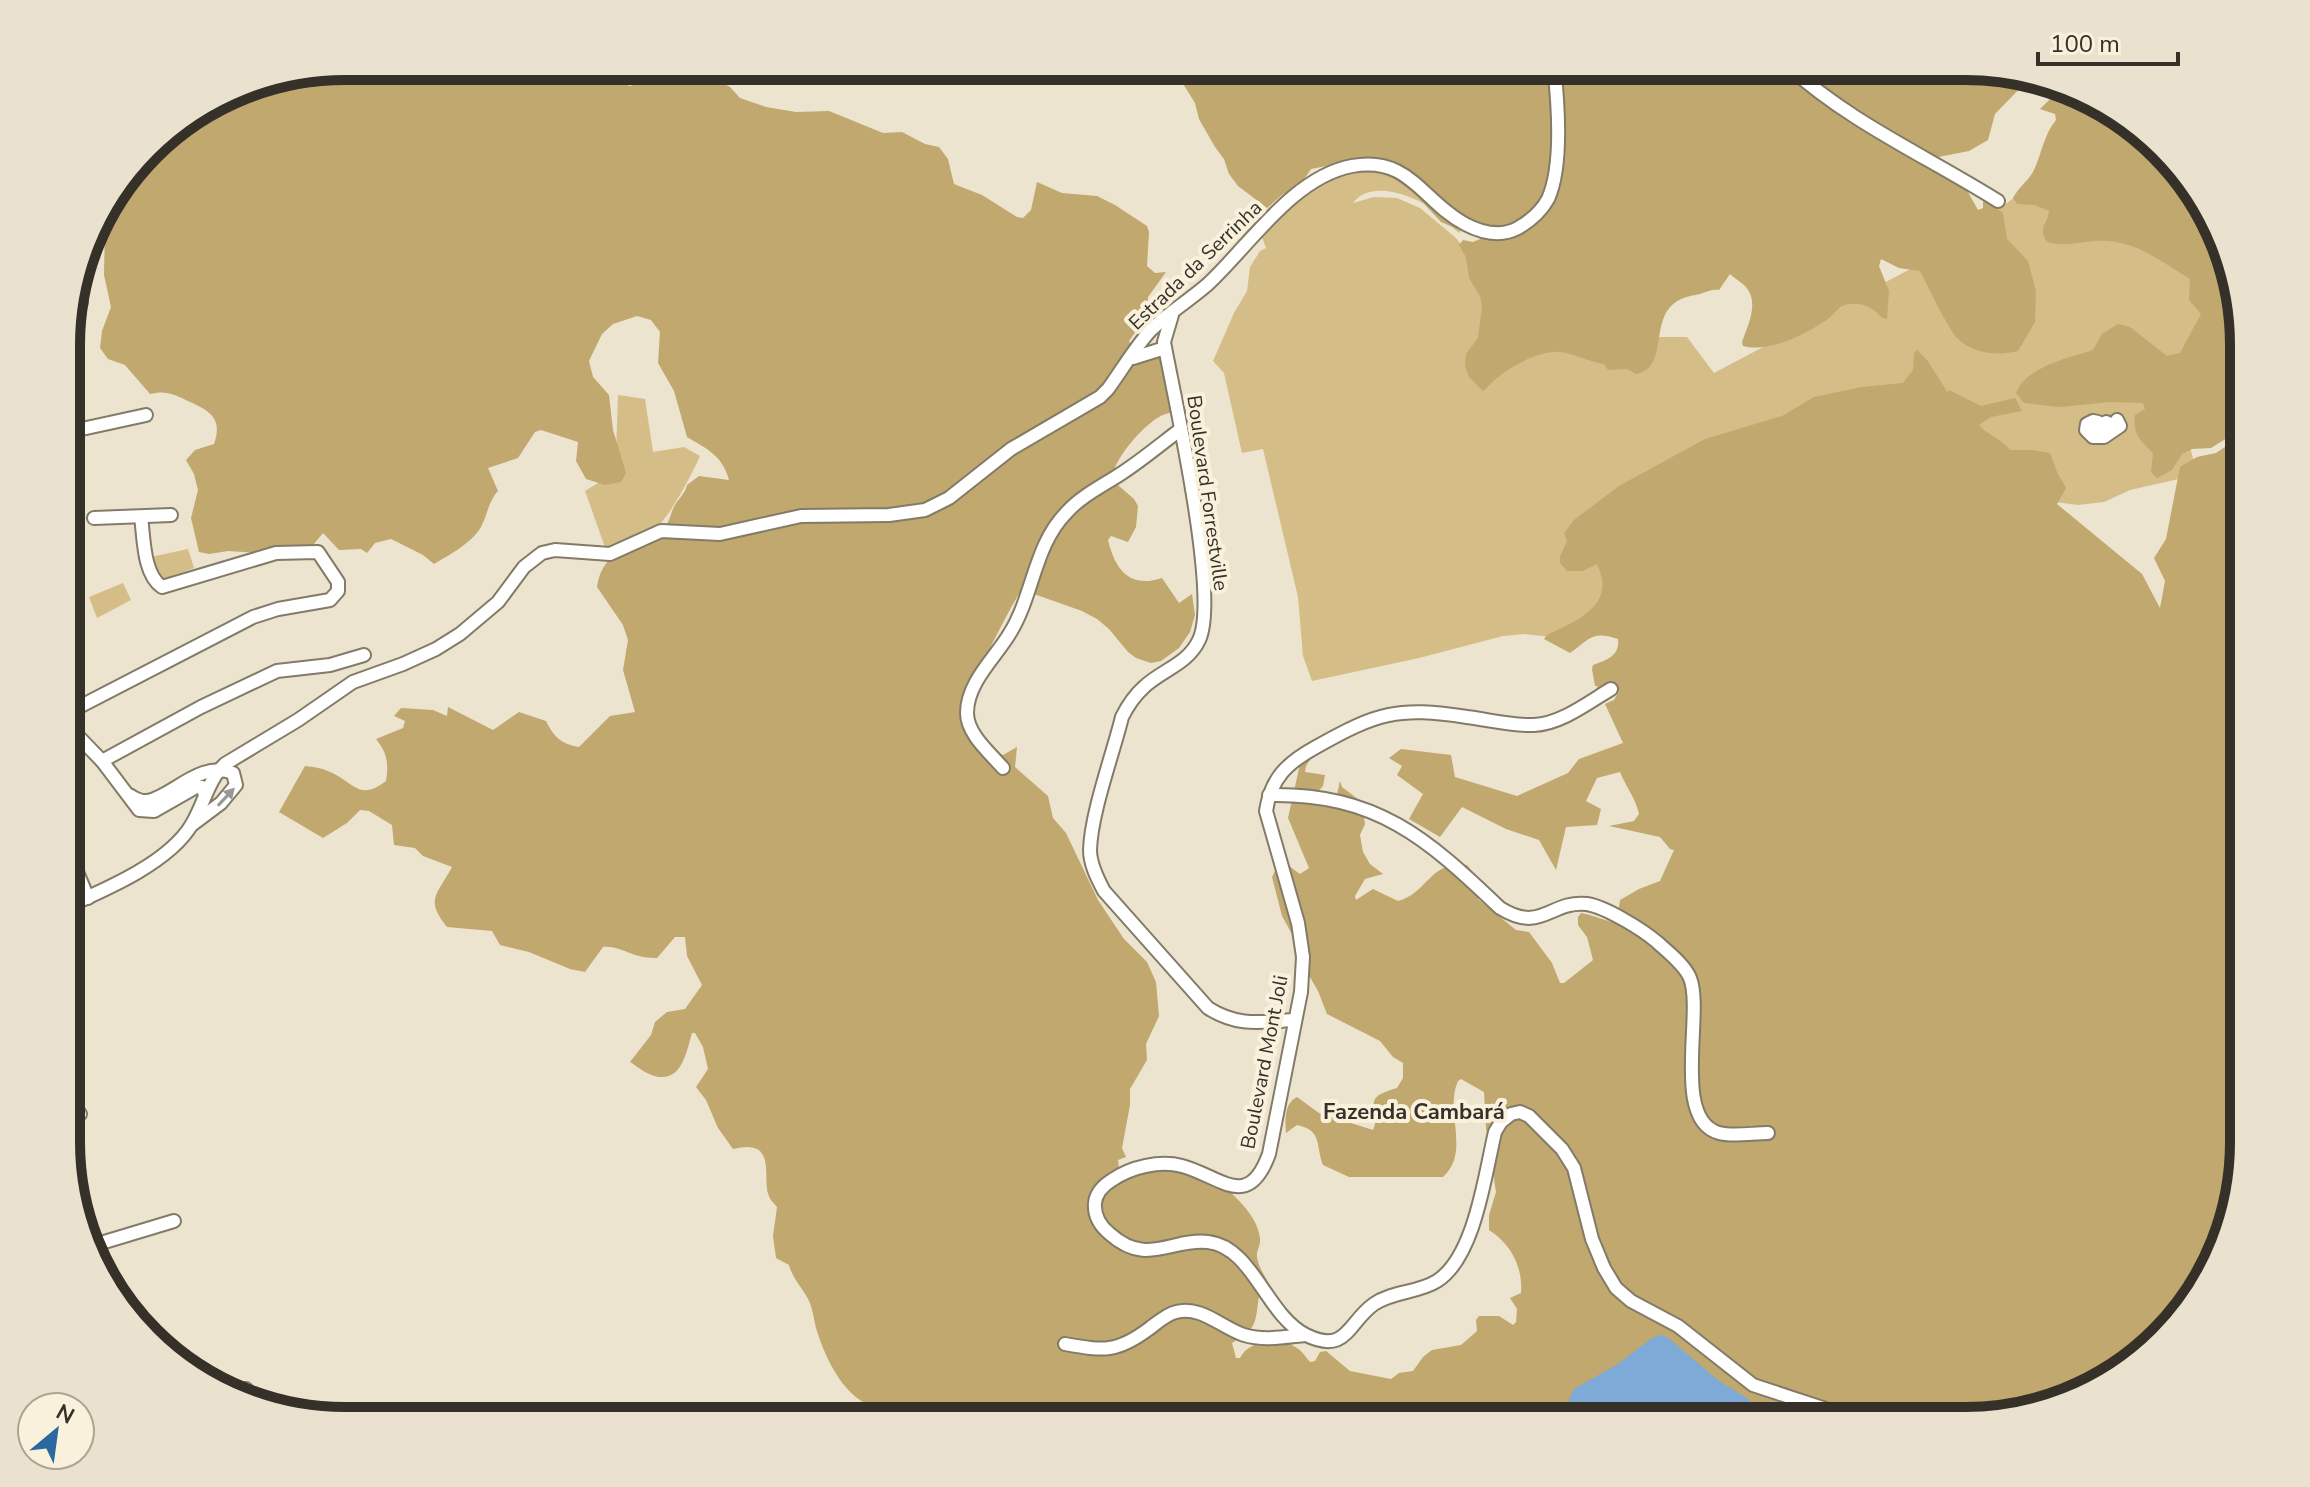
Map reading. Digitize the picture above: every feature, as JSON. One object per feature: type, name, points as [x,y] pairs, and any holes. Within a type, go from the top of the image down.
[{"type":"street","name":"Estrada da Serrinha","points":[[80,901],[143,869],[176,843],[191,826],[218,771],[225,764],[353,682],[403,664],[460,634],[498,602],[524,567],[542,553],[555,550],[610,554],[661,531],[720,534],[801,516],[889,515],[925,510],[956,494],[1011,449],[1100,397],[1152,330],[1221,271],[1287,203],[1319,179],[1351,166],[1383,165],[1402,172],[1455,218],[1483,232],[1512,231],[1539,212],[1548,198],[1553,180],[1556,80]]},
{"type":"street","points":[[1804,80],[1859,119],[1998,201]]},
{"type":"street","points":[[1165,345],[1172,315]]},
{"type":"street","points":[[1152,330],[1165,345]]},
{"type":"street","points":[[1130,360],[1165,345]]},
{"type":"street","name":"Boulevard Forrestville","points":[[1165,345],[1203,576],[1204,618],[1201,637],[1192,652],[1145,685],[1122,717],[1093,828],[1090,852],[1104,891],[1208,1008],[1226,1019],[1245,1023],[1294,1020]]},
{"type":"street","points":[[80,429],[146,415]]},
{"type":"street","points":[[1003,768],[970,726],[967,714],[969,698],[1012,630],[1030,589],[1043,546],[1069,509],[1181,429]]},
{"type":"street","points":[[94,518],[171,515]]},
{"type":"street","points":[[80,706],[253,617],[278,609],[330,600],[338,591],[338,582],[318,552],[276,553],[162,587],[157,585],[150,573],[141,517]]},
{"type":"street","points":[[102,761],[201,707],[277,671],[330,665],[364,655]]},
{"type":"street","points":[[1611,689],[1556,720],[1537,725],[1435,713],[1382,714],[1357,724],[1287,765],[1275,778],[1269,795],[1328,799],[1403,825],[1429,843],[1500,908],[1512,915],[1525,919],[1538,918],[1572,905],[1587,904],[1605,910],[1654,940],[1689,974],[1693,989],[1692,1069],[1698,1114],[1707,1126],[1719,1133],[1768,1133]]},
{"type":"street","points":[[80,738],[102,761],[139,810],[154,811],[196,787],[202,787],[205,795]]},
{"type":"street","points":[[126,793],[142,801],[151,800],[195,776],[218,771],[233,773],[236,785],[221,803],[191,826]]},
{"type":"street","name":"Boulevard Mont Joli","points":[[1269,795],[1266,811],[1298,923],[1303,957],[1301,992],[1269,1154],[1263,1170],[1253,1181],[1229,1187],[1185,1166],[1168,1163],[1144,1166],[1120,1174],[1105,1185],[1096,1199],[1095,1212],[1101,1227],[1116,1240],[1139,1250],[1157,1251],[1200,1241],[1228,1248],[1241,1259],[1285,1318],[1305,1335]]},
{"type":"street","points":[[80,879],[88,898]]},
{"type":"street","points":[[1065,1344],[1099,1350],[1116,1349],[1176,1312],[1192,1311],[1244,1335],[1266,1339],[1305,1335],[1337,1341],[1347,1335],[1365,1311],[1377,1302],[1437,1281],[1450,1270],[1460,1254],[1479,1205],[1495,1132],[1501,1122],[1511,1114],[1520,1112],[1529,1116],[1562,1149],[1574,1168],[1592,1239],[1616,1288],[1631,1301],[1678,1326],[1753,1385],[1817,1406]]},
{"type":"street","points":[[100,1243],[174,1221]]},
{"type":"shaded area","points":[[345,80],[614,80],[630,86],[648,80],[683,80],[687,83],[692,80],[717,80],[730,87],[740,98],[766,107],[796,112],[829,111],[883,133],[902,132],[925,144],[939,147],[948,159],[954,184],[982,195],[1017,217],[1023,218],[1031,210],[1037,182],[1062,193],[1097,196],[1147,226],[1147,266],[1155,273],[1166,272],[1148,297],[1147,316],[1129,341],[1137,355],[1167,353],[1173,405],[1170,413],[1153,421],[1134,440],[1113,472],[1112,480],[1138,506],[1136,527],[1128,542],[1111,536],[1108,540],[1119,568],[1125,574],[1141,581],[1162,578],[1179,603],[1192,594],[1195,615],[1190,632],[1179,648],[1161,661],[1151,663],[1136,658],[1097,619],[1031,593],[1047,555],[1023,587],[971,682],[969,704],[977,731],[988,745],[1003,755],[1017,747],[1015,767],[1048,796],[1053,818],[1066,833],[1098,900],[1124,939],[1147,962],[1156,982],[1159,1016],[1146,1044],[1147,1060],[1130,1089],[1122,1148],[1126,1157],[1118,1160],[1119,1168],[1130,1170],[1184,1161],[1208,1185],[1228,1190],[1256,1224],[1260,1238],[1258,1262],[1273,1293],[1259,1296],[1254,1324],[1232,1343],[1236,1358],[1258,1344],[1282,1342],[1299,1349],[1310,1362],[1315,1361],[1320,1352],[1326,1351],[1350,1371],[1391,1379],[1399,1373],[1413,1371],[1432,1350],[1461,1345],[1477,1331],[1476,1320],[1479,1316],[1499,1316],[1513,1325],[1517,1309],[1510,1298],[1521,1293],[1520,1274],[1509,1249],[1489,1230],[1489,1215],[1496,1192],[1484,1092],[1461,1079],[1458,1081],[1454,1093],[1455,1155],[1443,1177],[1349,1177],[1323,1165],[1317,1139],[1311,1131],[1297,1125],[1286,1133],[1288,1108],[1297,1097],[1319,1113],[1373,1130],[1374,1100],[1397,1088],[1403,1078],[1403,1063],[1393,1057],[1380,1041],[1327,1014],[1299,958],[1298,945],[1282,916],[1272,877],[1276,869],[1289,866],[1300,874],[1309,868],[1288,818],[1300,764],[1314,754],[1305,772],[1325,775],[1323,786],[1313,797],[1327,802],[1337,794],[1340,781],[1342,787],[1363,803],[1365,824],[1360,835],[1363,852],[1370,864],[1383,874],[1365,879],[1355,896],[1356,900],[1373,889],[1398,901],[1408,897],[1445,867],[1467,865],[1476,877],[1478,899],[1516,930],[1529,932],[1552,963],[1560,983],[1564,983],[1593,960],[1587,937],[1578,925],[1581,913],[1622,923],[1620,900],[1660,881],[1674,850],[1660,837],[1609,826],[1634,821],[1639,814],[1620,772],[1597,778],[1586,801],[1601,809],[1597,825],[1566,827],[1556,870],[1539,840],[1506,829],[1462,807],[1440,837],[1409,819],[1423,794],[1397,775],[1402,766],[1389,758],[1401,749],[1451,755],[1455,777],[1517,796],[1568,773],[1579,759],[1623,743],[1605,704],[1614,700],[1619,691],[1607,686],[1594,692],[1598,686],[1595,686],[1592,669],[1593,665],[1615,653],[1618,639],[1596,636],[1570,653],[1544,639],[1582,617],[1598,601],[1602,590],[1597,564],[1583,571],[1567,571],[1560,563],[1567,541],[1564,533],[1574,520],[1619,486],[1705,439],[1782,416],[1814,397],[1862,387],[1903,383],[1913,370],[1917,350],[1948,393],[1949,390],[1981,406],[2015,398],[2022,411],[1991,417],[1979,425],[2010,450],[2050,453],[2066,488],[2057,504],[2142,574],[2160,608],[2165,581],[2154,558],[2166,539],[2180,467],[2197,457],[2216,453],[2229,444],[2229,1159],[2225,1193],[2203,1259],[2175,1303],[2126,1352],[2066,1387],[1999,1405],[888,1407],[884,1404],[875,1407],[867,1404],[846,1388],[838,1377],[820,1340],[810,1303],[789,1265],[776,1258],[773,1236],[777,1207],[767,1189],[762,1154],[757,1149],[747,1147],[733,1149],[696,1087],[708,1069],[703,1047],[695,1033],[692,1033],[679,1068],[668,1076],[652,1075],[630,1062],[651,1035],[655,1022],[667,1012],[685,1009],[702,985],[687,956],[685,937],[675,937],[657,958],[603,947],[585,972],[570,969],[529,952],[500,945],[492,931],[447,927],[435,903],[438,890],[452,867],[423,856],[415,848],[394,845],[392,825],[369,811],[360,810],[347,823],[323,838],[279,812],[305,766],[327,771],[363,790],[386,781],[386,758],[376,739],[403,728],[405,721],[394,716],[401,708],[433,710],[447,716],[448,707],[493,730],[519,712],[546,721],[559,739],[579,747],[610,716],[635,712],[623,670],[628,640],[623,625],[597,587],[600,574],[612,556],[664,528],[687,485],[699,476],[729,480],[718,459],[687,437],[674,391],[658,363],[660,332],[651,320],[637,316],[613,324],[602,334],[589,361],[593,377],[609,395],[613,430],[626,473],[621,482],[605,485],[586,479],[576,461],[578,442],[541,430],[535,432],[518,458],[488,468],[498,491],[481,527],[466,543],[434,564],[391,539],[375,543],[367,553],[361,549],[339,550],[323,533],[304,556],[228,551],[209,554],[199,552],[191,518],[198,490],[186,460],[195,450],[214,444],[216,422],[203,408],[178,396],[150,394],[125,365],[108,359],[100,348],[102,331],[111,307],[104,275],[105,235],[125,198],[146,170],[170,146],[198,125],[244,100],[294,85]]},
{"type":"shaded area","points":[[1181,80],[1965,80],[2022,87],[1995,114],[1988,140],[1969,151],[1933,158],[1964,185],[1978,210],[1983,208],[1983,199],[2003,213],[2007,239],[2028,261],[2036,291],[2035,322],[2018,351],[1995,353],[1971,348],[1954,334],[1920,271],[1899,268],[1881,259],[1879,266],[1889,291],[1887,319],[1865,305],[1848,304],[1819,325],[1787,341],[1765,347],[1743,346],[1752,299],[1745,286],[1730,274],[1719,290],[1678,300],[1668,310],[1662,322],[1654,360],[1647,369],[1636,374],[1627,369],[1608,370],[1604,364],[1553,352],[1519,364],[1503,373],[1483,391],[1469,377],[1465,366],[1466,354],[1478,338],[1482,306],[1459,245],[1463,240],[1473,242],[1485,237],[1475,229],[1457,229],[1441,222],[1413,192],[1382,170],[1347,162],[1311,169],[1298,188],[1283,194],[1267,208],[1238,186],[1229,174],[1224,159],[1199,119],[1195,103]]},
{"type":"shaded area","points":[[2052,97],[2082,107],[2112,125],[2152,158],[2175,184],[2194,213],[2210,244],[2221,277],[2229,328],[2229,437],[2211,448],[2192,449],[2182,454],[2172,470],[2157,478],[2151,472],[2153,453],[2141,441],[2135,427],[2135,415],[2145,409],[2143,403],[2110,402],[2060,407],[2024,403],[2016,393],[2021,384],[2038,370],[2093,350],[2102,334],[2118,324],[2130,327],[2167,356],[2180,353],[2201,314],[2189,300],[2190,279],[2168,265],[2135,247],[2110,241],[2047,242],[2043,229],[2049,211],[2035,205],[2017,204],[2013,198],[2033,172],[2048,132],[2056,120],[2055,114],[2040,109]]},
{"type":"shaded area","points":[[1359,168],[1379,169],[1398,175],[1462,228],[1459,233],[1430,207],[1401,194],[1369,192],[1353,203],[1374,197],[1397,198],[1420,208],[1456,238],[1475,262],[1578,337],[1687,337],[1714,373],[1933,257],[2022,192],[2051,197],[2213,288],[2189,443],[2195,466],[2183,478],[2130,490],[2104,502],[2078,505],[2047,501],[1617,605],[1551,637],[1524,634],[1503,636],[1312,681],[1303,656],[1298,597],[1263,449],[1242,453],[1224,373],[1213,361],[1247,291],[1250,267],[1260,251],[1266,248],[1262,237],[1271,225],[1305,194]]},
{"type":"shaded area","points":[[618,395],[645,399],[653,452],[684,447],[700,456],[681,494],[662,521],[632,540],[605,547],[585,491],[603,480],[616,454]]},
{"type":"shaded area","points":[[188,549],[194,568],[161,580],[151,557]]},
{"type":"shaded area","points":[[123,583],[131,600],[97,618],[89,597]]},
{"type":"water","points":[[1660,1335],[1667,1337],[1719,1381],[1747,1398],[1753,1406],[1570,1406],[1574,1389],[1618,1364]]},
{"type":"district","name":"Fazenda Cambará","points":[[1414,1111]]}]
